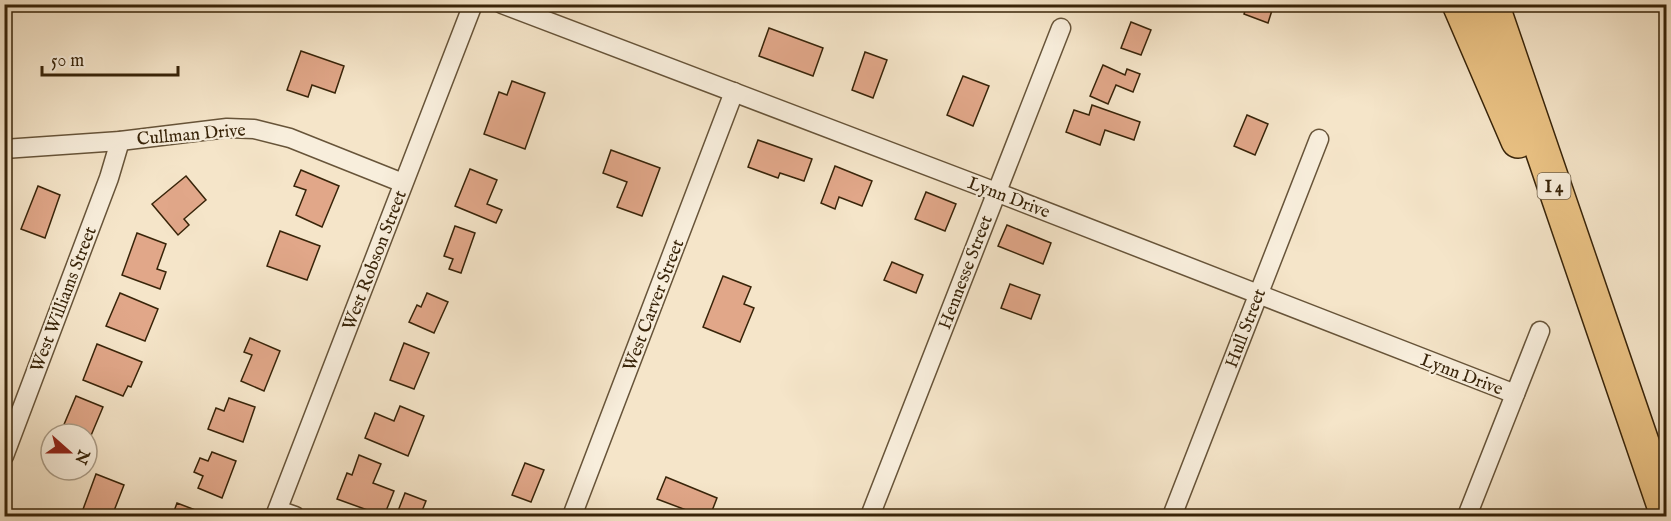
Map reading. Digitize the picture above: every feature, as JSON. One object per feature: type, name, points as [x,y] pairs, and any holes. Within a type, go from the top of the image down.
[{"type":"highway","points":[[1459,4],[1616,368]]},
{"type":"highway","name":"I 4","points":[[1492,4],[1666,513]]},
{"type":"street","name":"West Robson Street","points":[[283,514],[403,183],[473,4]]},
{"type":"street","name":"Lynn Drive","points":[[502,4],[996,192],[1515,394]]},
{"type":"street","name":"Hennesse Street","points":[[870,516],[1061,28]]},
{"type":"street","name":"West Carver Street","points":[[572,516],[734,92]]},
{"type":"street","name":"Cullman Drive","points":[[4,149],[120,141],[227,128],[254,129],[290,138],[403,183]]},
{"type":"street","name":"Hull Street","points":[[1172,516],[1318,139]]},
{"type":"street","name":"West Williams Street","points":[[4,456],[109,178],[120,141]]},
{"type":"street","points":[[1467,516],[1540,331]]},
{"type":"building","points":[[1247,4],[1274,4],[1268,23],[1244,14]]},
{"type":"building","points":[[1131,22],[1151,30],[1141,55],[1121,48]]},
{"type":"building","points":[[769,28],[823,48],[813,76],[759,56]]},
{"type":"building","points":[[301,51],[344,66],[335,93],[312,85],[308,97],[287,90]]},
{"type":"building","points":[[865,52],[887,60],[873,98],[852,90]]},
{"type":"building","points":[[1103,65],[1125,75],[1127,69],[1140,74],[1133,92],[1116,85],[1108,104],[1090,96]]},
{"type":"building","points":[[963,76],[989,86],[973,126],[947,115]]},
{"type":"building","points":[[512,81],[545,93],[525,149],[484,134],[499,92],[507,95]]},
{"type":"building","points":[[1092,105],[1140,122],[1134,140],[1105,130],[1100,145],[1066,132],[1074,110],[1089,115]]},
{"type":"building","points":[[1247,115],[1268,124],[1255,155],[1234,146]]},
{"type":"building","points":[[758,140],[812,159],[804,181],[780,173],[778,178],[748,167]]},
{"type":"building","points":[[611,150],[660,168],[642,216],[617,207],[627,182],[603,173]]},
{"type":"building","points":[[835,166],[872,181],[862,206],[839,197],[835,209],[821,203]]},
{"type":"building","points":[[470,169],[497,180],[487,204],[502,210],[496,223],[455,206]]},
{"type":"building","points":[[301,170],[339,186],[322,227],[296,215],[306,190],[294,186]]},
{"type":"building","points":[[186,176],[206,200],[184,219],[189,225],[178,235],[152,204]]},
{"type":"building","points":[[38,186],[60,195],[45,238],[21,229]]},
{"type":"building","points":[[926,192],[956,204],[945,231],[915,219]]},
{"type":"building","points":[[1007,225],[1051,243],[1043,264],[998,246]]},
{"type":"building","points":[[455,226],[475,233],[461,273],[449,269],[453,259],[444,256]]},
{"type":"building","points":[[280,231],[320,246],[307,280],[267,266]]},
{"type":"building","points":[[137,233],[166,244],[157,269],[166,272],[160,289],[122,275]]},
{"type":"building","points":[[892,262],[923,275],[916,293],[884,280]]},
{"type":"building","points":[[723,276],[751,287],[744,304],[754,308],[740,342],[703,327]]},
{"type":"building","points":[[1010,284],[1040,295],[1031,319],[1001,308]]},
{"type":"building","points":[[120,293],[158,309],[145,341],[106,326]]},
{"type":"building","points":[[427,293],[448,302],[434,333],[409,322],[417,305],[421,307]]},
{"type":"building","points":[[250,338],[280,351],[264,391],[241,381],[252,355],[244,352]]},
{"type":"building","points":[[404,343],[429,353],[414,389],[390,380]]},
{"type":"building","points":[[97,344],[142,362],[131,387],[128,386],[123,396],[83,380]]},
{"type":"building","points":[[76,396],[103,407],[97,422],[65,422]]},
{"type":"building","points":[[229,398],[255,407],[243,442],[208,429],[216,408],[224,411]]},
{"type":"building","points":[[400,406],[424,416],[408,456],[365,438],[375,413],[394,421]]},
{"type":"building","points":[[212,452],[236,461],[222,498],[198,488],[203,476],[194,472],[200,458],[208,461]]},
{"type":"building","points":[[359,455],[381,464],[373,483],[394,491],[384,516],[337,499],[347,473],[352,475]]},
{"type":"building","points":[[525,463],[544,470],[531,502],[512,495]]},
{"type":"building","points":[[99,475],[124,485],[112,516],[93,516],[82,512],[93,482],[99,482]]},
{"type":"building","points":[[666,477],[717,498],[710,516],[702,516],[657,499]]},
{"type":"building","points":[[405,493],[426,501],[420,516],[396,516]]},
{"type":"building","points":[[177,503],[211,516],[158,516],[161,510],[173,514]]}]
